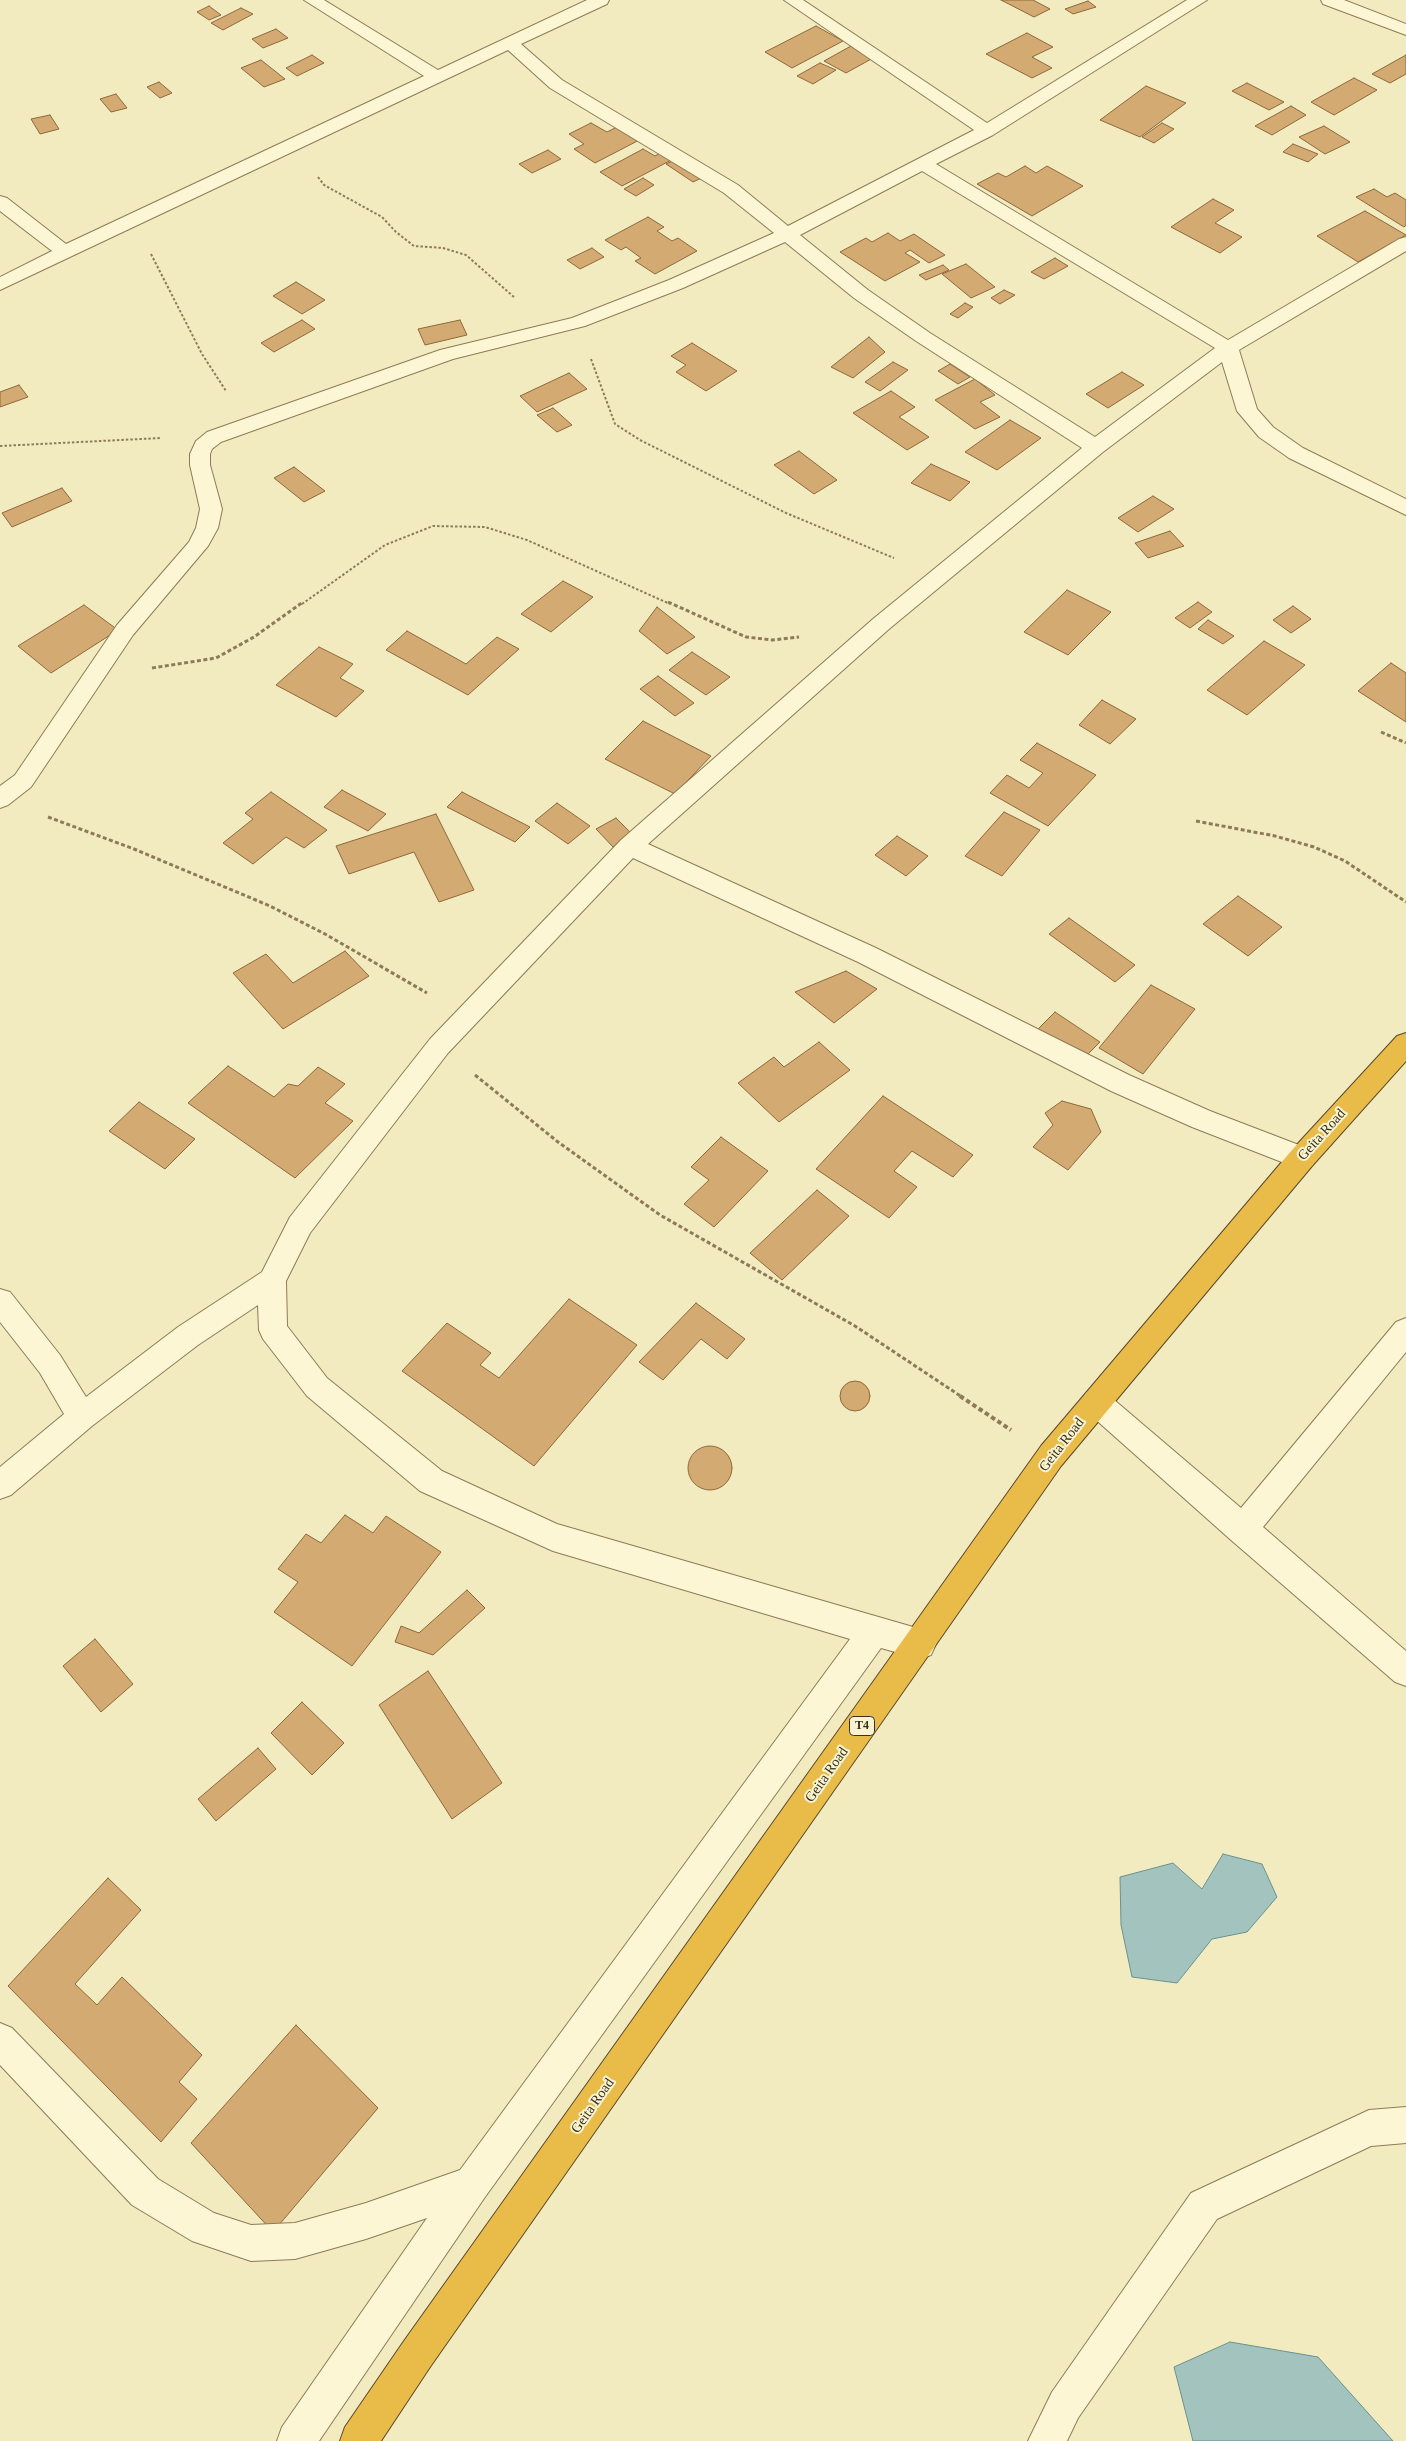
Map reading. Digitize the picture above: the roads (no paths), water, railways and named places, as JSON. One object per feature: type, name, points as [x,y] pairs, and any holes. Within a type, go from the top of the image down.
[{"type":"highway","name":"Geita Road","points":[[359,2441],[429,2338],[1051,1456],[1302,1158],[1406,1043]]},
{"type":"street","points":[[312,0],[436,76]]},
{"type":"street","points":[[0,284],[66,253],[133,218],[601,0]]},
{"type":"street","points":[[792,0],[986,131]]},
{"type":"street","points":[[0,799],[24,781],[125,630],[197,546],[208,528],[211,509],[200,465],[200,454],[203,446],[214,437],[392,372],[485,343],[578,322],[676,284],[785,235],[986,131],[1199,0]]},
{"type":"street","points":[[1329,0],[1406,30]]},
{"type":"street","points":[[509,42],[556,84],[669,150],[731,189],[785,235],[861,294],[923,337],[1096,447]]},
{"type":"street","points":[[923,164],[1228,348],[1246,411],[1266,432],[1296,453],[1406,508]]},
{"type":"street","points":[[0,202],[66,253]]},
{"type":"street","points":[[920,1644],[553,1537],[431,1481],[317,1387],[273,1330],[272,1281],[300,1225],[440,1046],[630,846],[881,624],[1096,447],[1228,348],[1406,243]]},
{"type":"street","points":[[630,846],[867,955],[1120,1083],[1201,1119],[1302,1158]]},
{"type":"street","points":[[0,1485],[82,1416],[188,1336],[272,1281]]},
{"type":"street","points":[[0,1301],[50,1364],[82,1416]]},
{"type":"street","points":[[1242,1530],[1406,1331]]},
{"type":"street","points":[[1096,1402],[1406,1671]]},
{"type":"street","points":[[296,2441],[472,2184],[874,1632]]},
{"type":"street","points":[[0,2040],[145,2192],[205,2228],[250,2243],[294,2241],[366,2221],[472,2184]]},
{"type":"street","points":[[1047,2441],[1065,2405],[1204,2206],[1369,2128],[1406,2125]]},
{"type":"water","points":[[1223,1854],[1262,1864],[1277,1897],[1247,1932],[1212,1939],[1177,1983],[1132,1977],[1121,1925],[1120,1877],[1173,1863],[1202,1889]]},
{"type":"water","points":[[1230,2342],[1318,2357],[1393,2441],[1193,2441],[1174,2367]]}]
